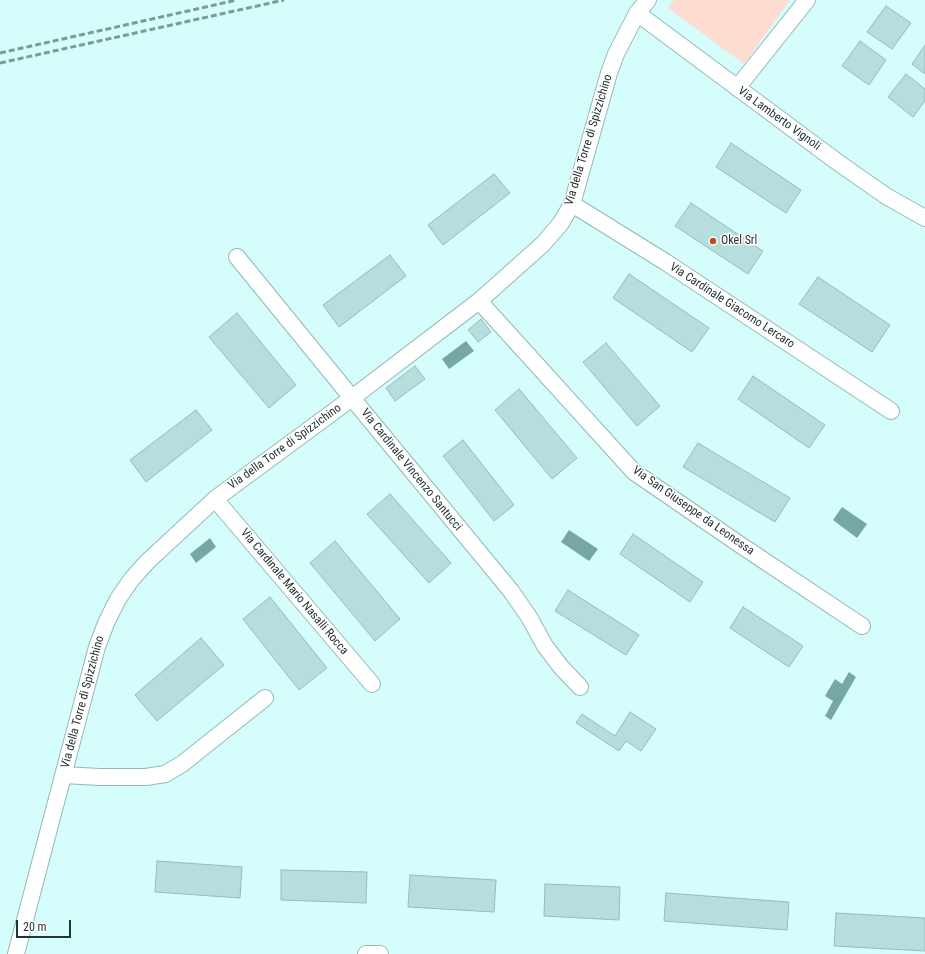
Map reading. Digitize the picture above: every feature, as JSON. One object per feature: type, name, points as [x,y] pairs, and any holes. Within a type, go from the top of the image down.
[{"type":"street","name":"Via della Torre di Spizzichino","points":[[16,954],[97,647],[106,623],[118,599],[131,580],[147,562],[215,499],[480,301],[543,244],[561,223],[572,204],[609,73],[619,48],[637,13],[648,0]]},
{"type":"street","points":[[737,88],[807,0]]},
{"type":"street","name":"Via Lamberto Vignoli","points":[[637,13],[874,188],[908,210],[925,218]]},
{"type":"street","name":"Via Cardinale Giacomo Lercaro","points":[[572,204],[667,263],[891,411]]},
{"type":"street","name":"Via Cardinale Vincenzo Santucci","points":[[237,257],[511,591],[529,617],[545,646],[561,667],[580,687]]},
{"type":"street","name":"Via San Giuseppe da Leonessa","points":[[480,301],[634,472],[862,626]]},
{"type":"street","name":"Via Cardinale Mario Nasalli Rocca","points":[[215,499],[372,684]]},
{"type":"street","points":[[63,775],[146,777],[165,774],[182,764],[265,698]]},
{"type":"street","points":[[366,954],[380,954]]},
{"type":"shaded area","points":[[674,0],[790,0],[744,64],[668,8]]},
{"type":"water","points":[[466,341],[474,351],[449,369],[442,359]]},
{"type":"water","points":[[842,507],[867,524],[857,538],[833,520]]},
{"type":"water","points":[[569,530],[598,549],[589,561],[561,542]]},
{"type":"water","points":[[210,538],[216,547],[196,563],[190,554]]},
{"type":"water","points":[[849,672],[856,677],[831,720],[825,716],[833,701],[825,696],[835,679],[842,684]]},
{"type":"building","points":[[886,6],[911,23],[892,49],[867,32]]},
{"type":"building","points":[[860,41],[886,60],[869,85],[842,66]]},
{"type":"building","points":[[925,45],[925,74],[912,64]]},
{"type":"building","points":[[906,74],[925,89],[925,101],[913,117],[888,97]]},
{"type":"building","points":[[731,143],[801,190],[786,213],[716,167]]},
{"type":"building","points":[[494,174],[510,193],[443,245],[428,225]]},
{"type":"building","points":[[691,203],[763,251],[748,274],[675,226]]},
{"type":"building","points":[[390,255],[406,276],[339,327],[323,305]]},
{"type":"building","points":[[629,274],[709,328],[692,352],[613,298]]},
{"type":"building","points":[[818,277],[890,325],[872,352],[799,304]]},
{"type":"building","points":[[237,313],[296,385],[269,408],[209,337]]},
{"type":"building","points":[[481,319],[491,332],[478,342],[468,330]]},
{"type":"building","points":[[606,343],[660,406],[637,426],[583,362]]},
{"type":"building","points":[[415,366],[425,379],[395,401],[386,388]]},
{"type":"building","points":[[753,376],[825,425],[809,448],[738,399]]},
{"type":"building","points":[[519,389],[577,458],[552,479],[495,410]]},
{"type":"building","points":[[196,410],[212,430],[146,482],[130,460]]},
{"type":"building","points":[[463,440],[514,505],[494,521],[443,456]]},
{"type":"building","points":[[698,443],[790,498],[775,522],[683,467]]},
{"type":"building","points":[[390,494],[451,563],[429,583],[367,514]]},
{"type":"building","points":[[633,534],[703,582],[690,602],[620,554]]},
{"type":"building","points":[[335,541],[400,619],[375,641],[310,563]]},
{"type":"building","points":[[568,590],[639,635],[626,655],[555,611]]},
{"type":"building","points":[[270,597],[327,668],[299,690],[243,619]]},
{"type":"building","points":[[743,607],[803,646],[789,667],[730,628]]},
{"type":"building","points":[[201,638],[224,665],[157,721],[135,695]]},
{"type":"building","points":[[630,712],[656,729],[641,751],[626,741],[619,751],[576,723],[582,714],[615,736]]},
{"type":"building","points":[[157,861],[242,867],[240,898],[155,892]]},
{"type":"building","points":[[281,870],[367,872],[366,903],[281,900]]},
{"type":"building","points":[[410,875],[496,880],[494,912],[408,907]]},
{"type":"building","points":[[545,884],[620,887],[619,920],[544,916]]},
{"type":"building","points":[[666,893],[789,902],[787,930],[664,921]]},
{"type":"building","points":[[836,913],[925,918],[925,951],[834,946]]},
{"type":"railway","points":[[0,53],[237,0]]},
{"type":"railway","points":[[0,63],[284,0]]},
{"type":"place","name":"Okel Srl","points":[[713,241]]}]
